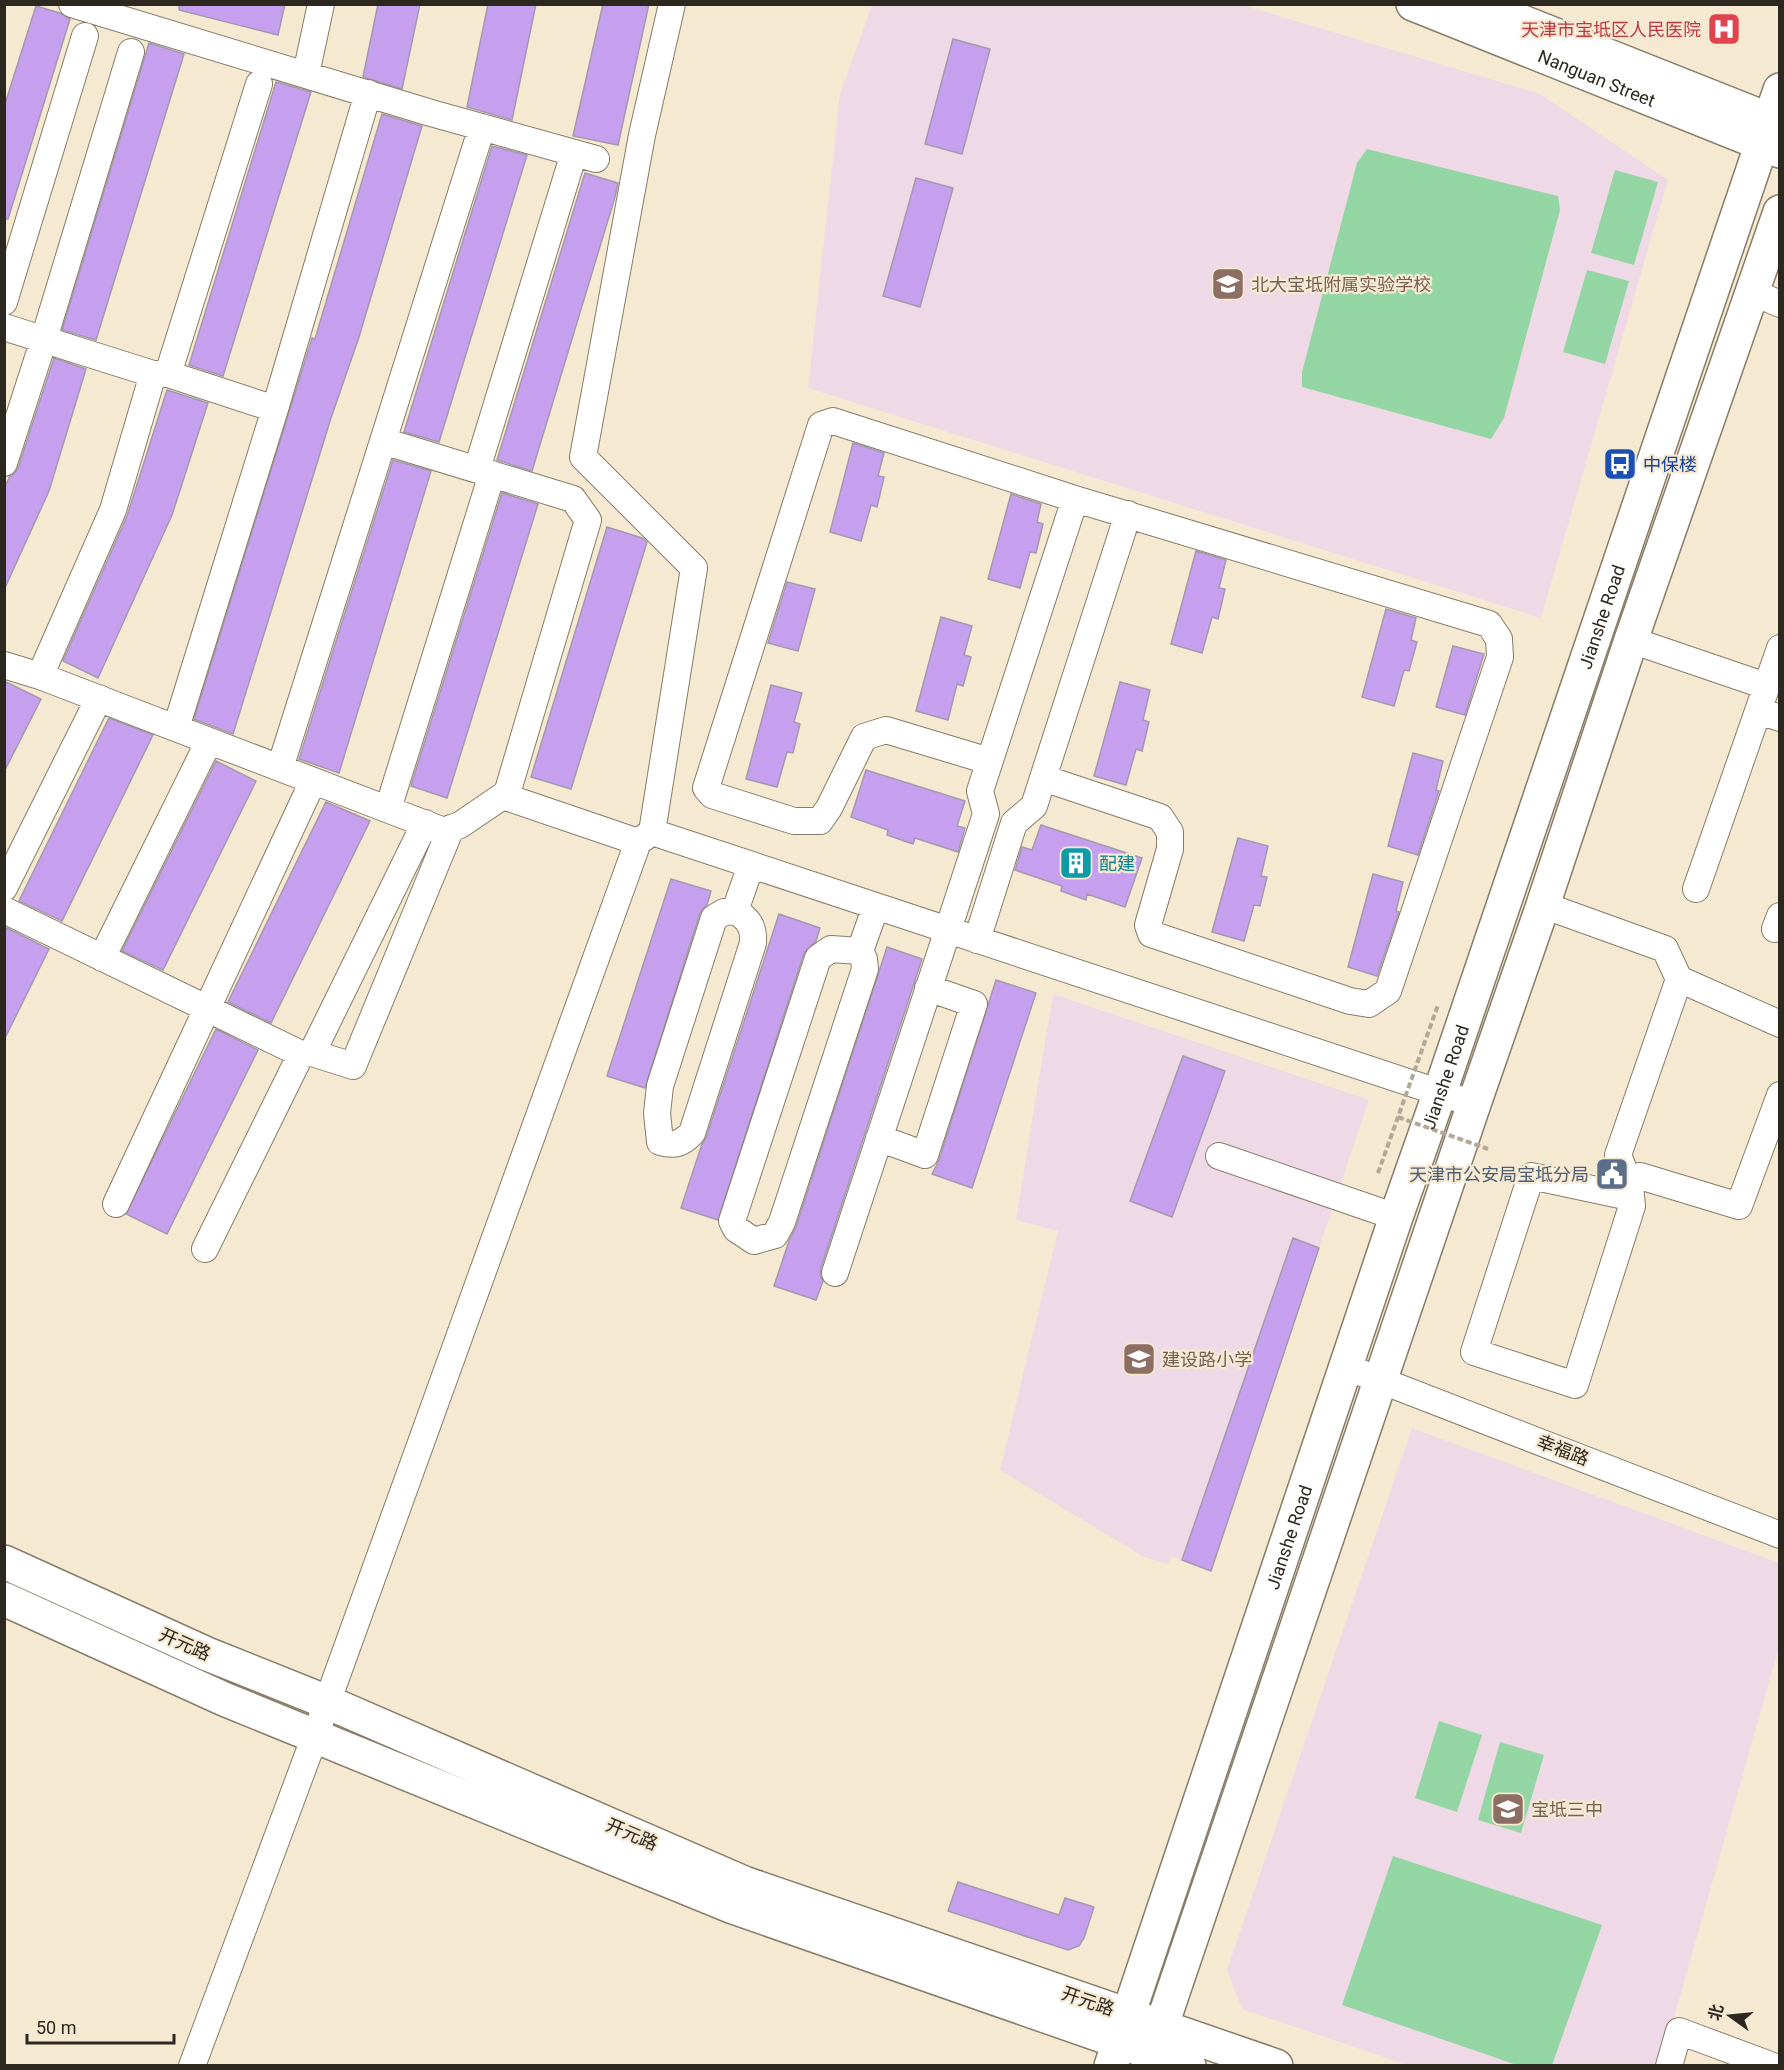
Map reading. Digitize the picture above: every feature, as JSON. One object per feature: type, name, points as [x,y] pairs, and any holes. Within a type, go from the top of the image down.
[{"type":"main road","name":"Nanguan Street","points":[[1413,4],[1774,126]]},
{"type":"main road","name":"Nanguan Street","points":[[1477,4],[1774,126]]},
{"type":"main road","name":"Jianshe Road","points":[[1120,2041],[1396,1217],[1774,126]]},
{"type":"main road","name":"Jianshe Road","points":[[1155,2053],[1631,640],[1766,298],[1779,212]]},
{"type":"main road","name":"开元路","points":[[4,1562],[207,1654],[327,1702],[744,1883],[1120,2041]]},
{"type":"main road","name":"开元路","points":[[4,1599],[224,1699],[733,1907],[1188,2066]]},
{"type":"main road","name":"开元路","points":[[1155,2053],[1276,2066]]},
{"type":"street","points":[[72,4],[585,156],[484,471],[388,810]]},
{"type":"street","points":[[306,74],[321,4]]},
{"type":"street","points":[[192,2066],[645,837],[694,568],[583,457],[642,135],[672,4]]},
{"type":"street","points":[[4,302],[85,36]]},
{"type":"street","points":[[4,463],[131,52]]},
{"type":"street","points":[[40,676],[113,510],[259,84]]},
{"type":"street","points":[[176,728],[275,409],[368,93]]},
{"type":"street","points":[[280,768],[482,127]]},
{"type":"street","points":[[4,327],[275,409]]},
{"type":"street","points":[[989,761],[886,730],[864,737],[829,808],[820,821],[794,822],[712,795],[706,788],[821,425],[833,421],[1075,499],[1489,624],[1499,639],[1500,657],[1388,991],[1369,1004],[1350,1001],[1151,934],[1148,925],[1170,849],[1170,832],[1160,817],[1043,778]]},
{"type":"street","points":[[383,441],[573,499],[588,520],[506,797],[751,865],[1474,1104]]},
{"type":"street","points":[[835,1273],[986,814],[980,790],[1075,499]]},
{"type":"street","points":[[977,940],[1014,823],[1034,806],[1128,514]]},
{"type":"street","points":[[1631,640],[1766,686]]},
{"type":"street","points":[[1696,889],[1769,714],[1766,686],[1779,648]]},
{"type":"street","points":[[4,665],[99,698],[444,831],[460,825],[507,793]]},
{"type":"street","points":[[4,888],[99,698]]},
{"type":"street","points":[[102,958],[209,741]]},
{"type":"street","points":[[116,1204],[313,781]]},
{"type":"street","points":[[986,814],[1014,823]]},
{"type":"street","points":[[205,1249],[425,824]]},
{"type":"street","points":[[4,910],[207,1010],[307,1054],[353,1066],[452,828]]},
{"type":"street","points":[[735,911],[751,865]]},
{"type":"street","points":[[860,951],[845,948],[831,949],[818,958],[732,1221],[736,1229],[754,1241],[776,1235],[782,1222],[864,969],[864,959],[860,951],[876,906]]},
{"type":"street","points":[[1543,906],[1665,949],[1679,979],[1779,1024]]},
{"type":"street","points":[[735,911],[751,923],[754,932],[753,943],[692,1133],[684,1142],[672,1146],[660,1142],[657,1113],[660,1086],[714,918],[724,912],[735,911]]},
{"type":"street","points":[[1679,979],[1618,1155],[1630,1185],[1632,1206],[1575,1385],[1474,1352],[1531,1176],[1620,1195],[1630,1185],[1640,1176],[1739,1206],[1779,1095]]},
{"type":"street","points":[[879,1138],[925,1155],[971,1015],[974,1004],[928,988]]},
{"type":"street","points":[[1219,1156],[1396,1217]]},
{"type":"street","name":"幸福路","points":[[1346,1367],[1779,1535]]},
{"type":"street","points":[[1669,2066],[1679,2031],[1773,2066]]},
{"type":"path","points":[[1378,1173],[1438,1005]]},
{"type":"path","points":[[1398,1117],[1488,1149]]},
{"type":"shaded area","name":"北大宝坻附属实验学校","points":[[872,5],[1242,5],[1540,94],[1668,180],[1541,618],[808,388],[840,94]]},
{"type":"shaded area","name":"建设路小学","points":[[1053,994],[1369,1100],[1319,1248],[1293,1238],[1182,1560],[1171,1556],[1168,1564],[1144,1557],[1000,1470],[1058,1231],[1016,1220]]},
{"type":"shaded area","name":"宝坻三中","points":[[1412,1428],[1779,1563],[1779,1647],[1675,2014],[1657,2065],[1407,2065],[1242,2009],[1227,1970]]},
{"type":"green space","points":[[1367,149],[1558,196],[1560,210],[1504,418],[1491,439],[1302,387],[1302,372],[1357,163]]},
{"type":"green space","points":[[1615,170],[1658,182],[1634,265],[1591,253]]},
{"type":"green space","points":[[1587,270],[1629,281],[1605,364],[1563,352]]},
{"type":"green space","points":[[1439,1721],[1482,1735],[1457,1812],[1415,1798]]},
{"type":"green space","points":[[1500,1742],[1544,1755],[1521,1833],[1478,1820]]},
{"type":"green space","points":[[1393,1856],[1602,1925],[1552,2065],[1517,2065],[1342,2005]]},
{"type":"building","points":[[179,4],[285,4],[278,35],[179,10]]},
{"type":"building","points":[[378,4],[420,4],[402,89],[363,77]]},
{"type":"building","points":[[488,4],[536,4],[512,120],[467,107]]},
{"type":"building","points":[[603,4],[649,4],[618,145],[573,136]]},
{"type":"building","points":[[36,6],[60,13],[70,19],[8,219],[4,219],[4,107]]},
{"type":"building","points":[[953,39],[990,49],[962,154],[925,144]]},
{"type":"building","points":[[149,43],[184,54],[96,340],[62,330]]},
{"type":"building","points":[[276,82],[311,92],[223,376],[189,365]]},
{"type":"building","points":[[382,114],[422,126],[359,337],[331,418],[233,734],[194,719],[312,338],[315,339]]},
{"type":"building","points":[[492,146],[527,155],[439,442],[404,432]]},
{"type":"building","points":[[585,173],[618,183],[532,471],[497,460]]},
{"type":"building","points":[[916,178],[953,188],[920,307],[883,296]]},
{"type":"building","points":[[54,358],[86,369],[49,491],[4,590],[4,488],[10,476],[18,468]]},
{"type":"building","points":[[167,390],[208,403],[172,515],[98,678],[63,661],[127,516]]},
{"type":"building","points":[[853,443],[884,453],[878,476],[884,477],[877,507],[871,505],[861,541],[830,532]]},
{"type":"building","points":[[393,460],[431,471],[339,773],[299,759]]},
{"type":"building","points":[[502,493],[538,504],[447,798],[411,786]]},
{"type":"building","points":[[1011,494],[1041,504],[1037,522],[1043,524],[1036,553],[1030,552],[1020,588],[988,579]]},
{"type":"building","points":[[607,527],[642,538],[647,542],[571,789],[531,777]]},
{"type":"building","points":[[1196,551],[1226,560],[1219,588],[1225,589],[1218,619],[1212,617],[1202,653],[1171,644]]},
{"type":"building","points":[[787,582],[815,589],[798,651],[768,643]]},
{"type":"building","points":[[1386,609],[1416,618],[1411,640],[1417,642],[1409,671],[1404,670],[1394,706],[1362,697]]},
{"type":"building","points":[[941,617],[972,626],[964,655],[971,657],[963,686],[957,684],[948,720],[916,711]]},
{"type":"building","points":[[1453,646],[1484,654],[1465,715],[1436,707]]},
{"type":"building","points":[[4,681],[41,699],[4,772]]},
{"type":"building","points":[[1120,682],[1150,690],[1143,720],[1149,722],[1142,751],[1136,749],[1126,785],[1094,776]]},
{"type":"building","points":[[771,685],[802,693],[794,722],[800,724],[793,753],[787,752],[777,787],[746,779]]},
{"type":"building","points":[[109,718],[153,735],[62,921],[19,901]]},
{"type":"building","points":[[1413,753],[1443,761],[1436,790],[1439,791],[1418,855],[1388,846]]},
{"type":"building","points":[[216,761],[256,781],[163,970],[122,951]]},
{"type":"building","points":[[866,770],[965,801],[957,826],[965,828],[958,852],[915,838],[913,844],[887,835],[888,830],[851,817]]},
{"type":"building","points":[[326,802],[370,821],[271,1023],[228,1002]]},
{"type":"building","name":"配建","points":[[1041,825],[1142,858],[1125,907],[1087,894],[1086,900],[1061,891],[1062,886],[1015,870],[1022,847],[1032,850]]},
{"type":"building","points":[[1238,838],[1268,846],[1261,876],[1267,877],[1260,906],[1254,905],[1244,941],[1212,932]]},
{"type":"building","points":[[1373,874],[1403,882],[1396,911],[1399,912],[1377,976],[1348,967]]},
{"type":"building","points":[[671,879],[711,891],[707,905],[700,913],[645,1088],[607,1076]]},
{"type":"building","points":[[779,914],[820,928],[816,941],[804,953],[718,1220],[681,1208]]},
{"type":"building","points":[[7,928],[49,949],[4,1040],[4,933]]},
{"type":"building","points":[[887,947],[922,959],[821,1268],[820,1275],[823,1281],[816,1300],[774,1286],[796,1227]]},
{"type":"building","points":[[996,980],[1036,993],[972,1188],[932,1174],[939,1160]]},
{"type":"building","points":[[216,1029],[258,1050],[167,1234],[126,1214]]},
{"type":"building","points":[[1183,1056],[1225,1071],[1172,1217],[1130,1201]]},
{"type":"building","points":[[1293,1238],[1319,1248],[1211,1571],[1182,1560]]},
{"type":"building","points":[[958,1882],[1059,1915],[1065,1898],[1094,1907],[1084,1938],[1079,1946],[1068,1950],[948,1911]]},
{"type":"place","name":"天津市宝坻区人民医院","points":[[1724,29]]},
{"type":"place","name":"北大宝坻附属实验学校","points":[[1228,284]]},
{"type":"place","name":"中保楼","points":[[1620,464]]},
{"type":"place","name":"配建","points":[[1076,863]]},
{"type":"place","name":"天津市公安局宝坻分局","points":[[1612,1174]]},
{"type":"place","name":"建设路小学","points":[[1139,1359]]},
{"type":"place","name":"宝坻三中","points":[[1508,1809]]}]
